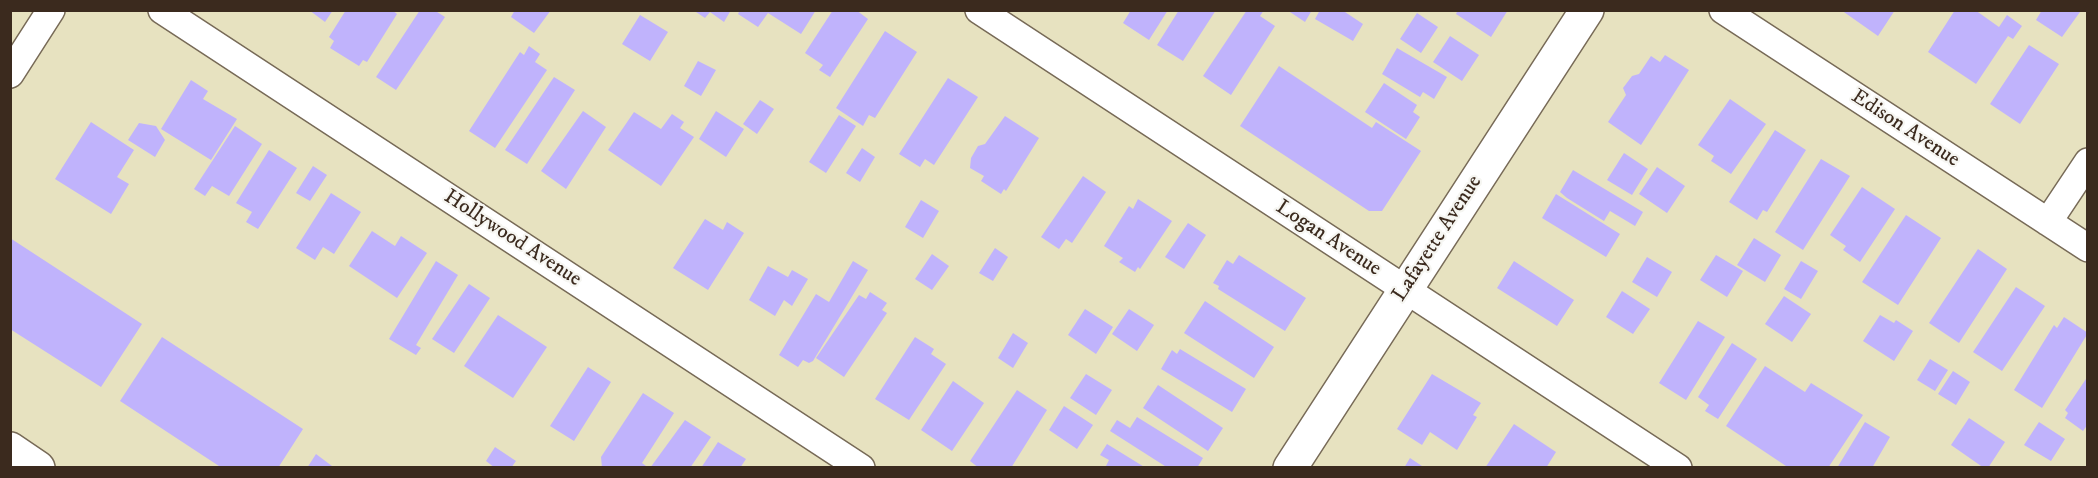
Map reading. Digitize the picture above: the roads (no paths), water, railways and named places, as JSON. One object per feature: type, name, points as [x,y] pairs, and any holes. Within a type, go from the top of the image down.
[{"type":"street","points":[[10,74],[51,10]]},
{"type":"street","name":"Hollywood Avenue","points":[[162,10],[861,468]]},
{"type":"street","name":"Logan Avenue","points":[[979,10],[1678,468]]},
{"type":"street","name":"Lafayette Avenue","points":[[1290,468],[1587,10]]},
{"type":"street","name":"Edison Avenue","points":[[1723,10],[2088,248]]},
{"type":"street","points":[[2048,222],[2088,162]]},
{"type":"street","points":[[10,449],[38,468]]}]
